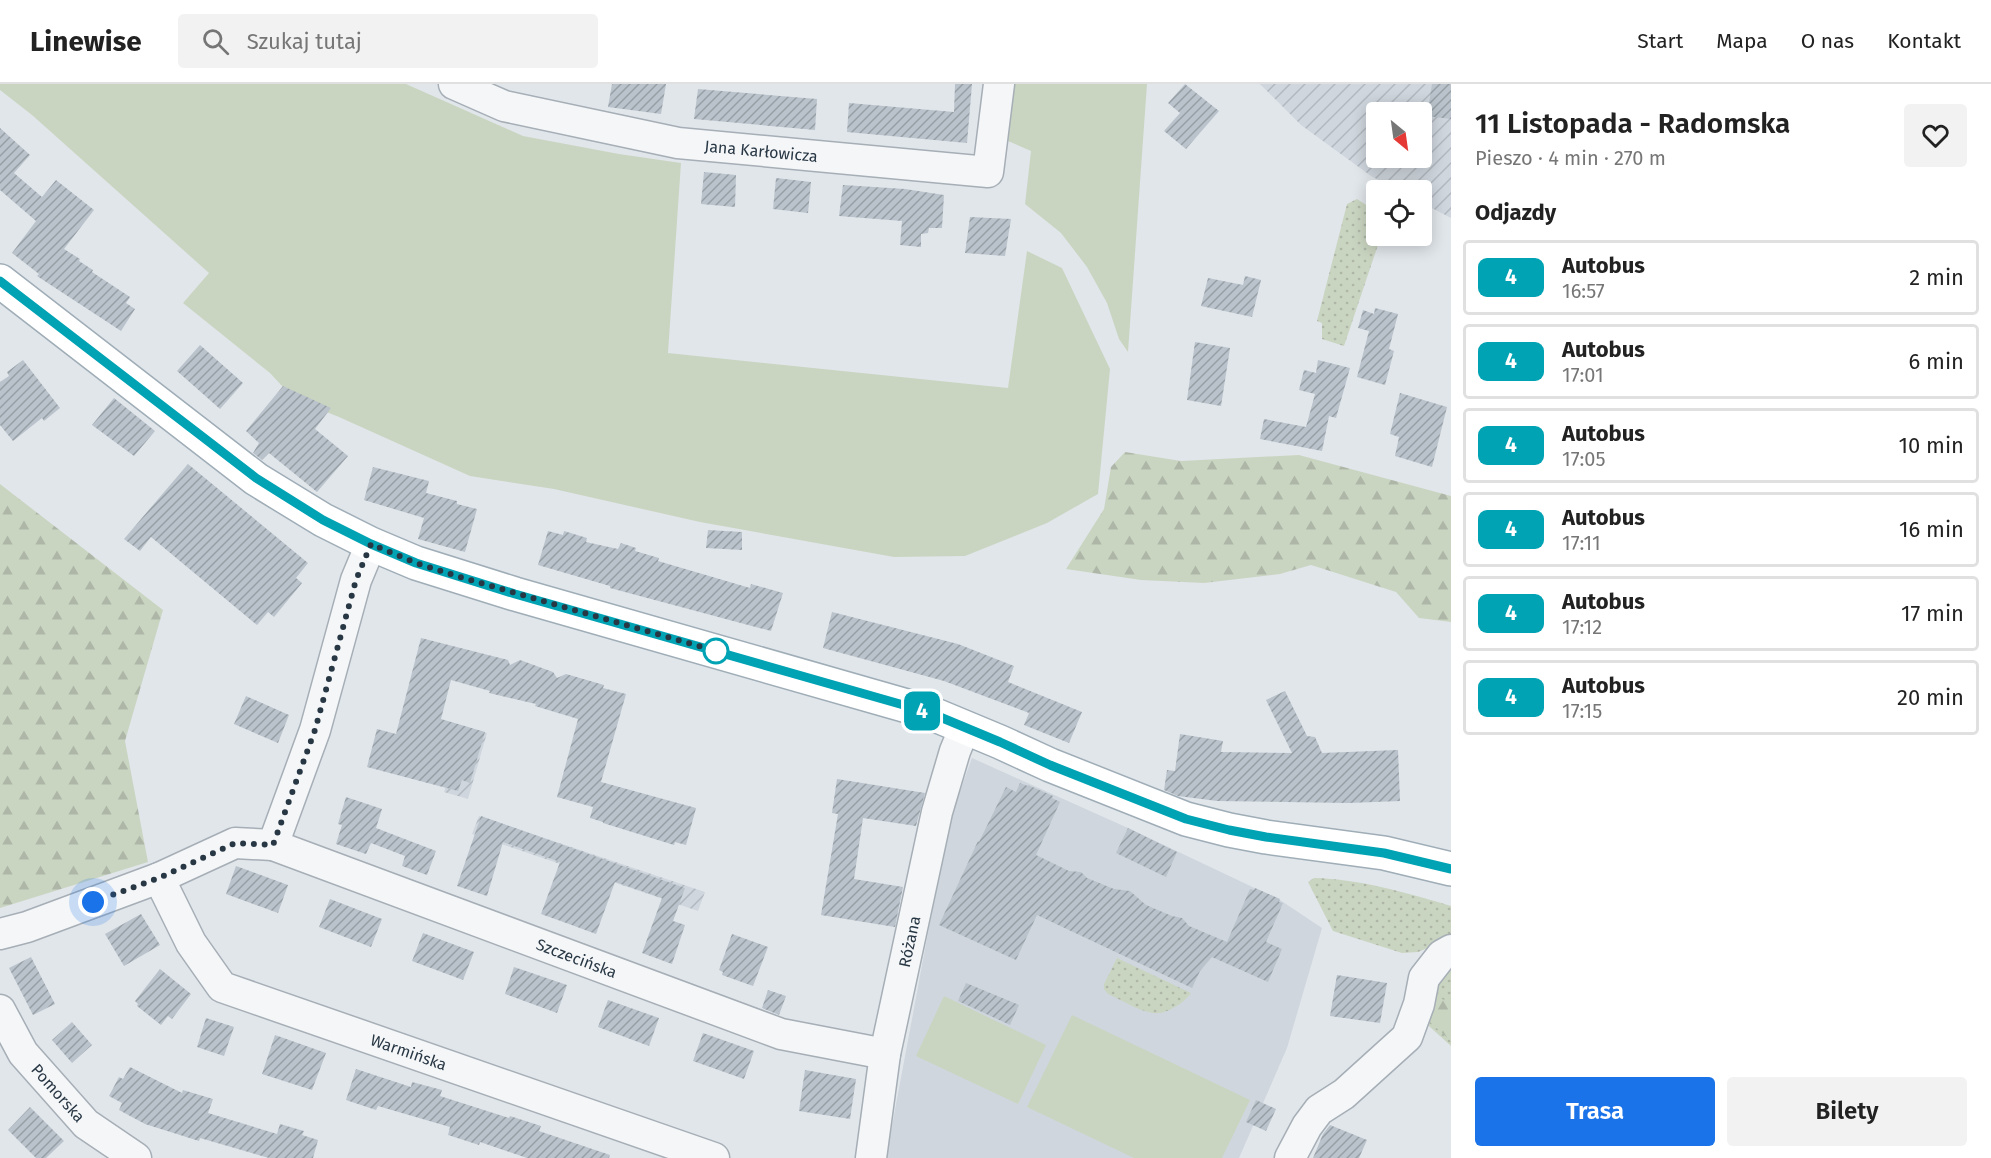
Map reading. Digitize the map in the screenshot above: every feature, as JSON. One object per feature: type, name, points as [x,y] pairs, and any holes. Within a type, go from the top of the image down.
[{"type":"main road","points":[[0,280],[256,478],[323,520],[416,563],[928,712],[1050,765],[1186,819],[1266,837],[1384,853],[1451,869]]},
{"type":"street","name":"Jana Karłowicza","points":[[454,84],[504,106],[678,143],[988,172],[999,84]]},
{"type":"street","points":[[273,845],[315,730],[356,580],[371,544]]},
{"type":"street","name":"Różana","points":[[871,1158],[885,1054],[937,812],[955,751],[965,727]]},
{"type":"street","name":"Szczecińska","points":[[0,934],[27,927],[159,878],[235,843],[273,845],[781,1035],[885,1054]]},
{"type":"street","name":"Warmińska","points":[[159,878],[191,942],[222,987],[714,1158]]},
{"type":"street","points":[[1290,1158],[1307,1126],[1319,1110],[1344,1094],[1407,1037],[1419,1004],[1424,978],[1442,955],[1451,951]]},
{"type":"street","name":"Pomorska","points":[[0,1010],[23,1053],[86,1124],[136,1158]]},
{"type":"shaded area","points":[[1260,84],[1451,84],[1451,218],[1432,208],[1432,180],[1379,180],[1301,125]]},
{"type":"shaded area","points":[[463,726],[487,733],[468,799],[444,792]]},
{"type":"shaded area","points":[[972,758],[1280,900],[1322,928],[1287,1048],[1239,1158],[886,1158],[949,821]]},
{"type":"shaded area","points":[[479,816],[705,892],[698,911],[472,834]]},
{"type":"green space","points":[[0,84],[406,84],[523,136],[681,163],[668,353],[1008,388],[1027,251],[1062,268],[1110,369],[1098,494],[1047,523],[965,556],[894,557],[700,522],[554,489],[470,476],[294,399],[270,373],[183,303],[209,273],[32,115],[0,90]]},
{"type":"green space","points":[[1014,84],[1147,84],[1128,352],[1119,339],[1107,303],[1087,267],[1061,233],[1025,204],[1031,151],[1008,141]]},
{"type":"green space","points":[[1357,199],[1366,205],[1366,246],[1378,246],[1344,346],[1322,339],[1322,323],[1317,321],[1347,204]]},
{"type":"green space","points":[[1125,452],[1181,461],[1299,455],[1451,496],[1451,622],[1419,618],[1396,592],[1311,565],[1280,574],[1204,583],[1141,580],[1066,569],[1104,509],[1111,467]]},
{"type":"green space","points":[[0,484],[163,610],[125,741],[148,862],[0,908]]},
{"type":"green space","points":[[1314,878],[1366,884],[1451,906],[1451,938],[1418,952],[1402,953],[1333,931],[1308,882]]},
{"type":"green space","points":[[1451,955],[1451,1046],[1420,1018]]},
{"type":"green space","points":[[1117,958],[1191,993],[1184,1001],[1169,1010],[1158,1013],[1147,1012],[1130,1005],[1108,994],[1104,989],[1104,984]]},
{"type":"green space","points":[[1429,994],[1451,1004],[1451,1041],[1424,1017]]},
{"type":"green space","points":[[944,996],[1046,1045],[1018,1104],[916,1056]]},
{"type":"green space","points":[[1072,1015],[1250,1100],[1222,1158],[1134,1158],[1027,1107]]},
{"type":"building","points":[[612,84],[666,84],[661,114],[608,107]]},
{"type":"building","points":[[955,84],[972,84],[967,143],[847,132],[849,103],[954,112]]},
{"type":"building","points":[[1185,84],[1219,111],[1186,149],[1164,131],[1180,113],[1168,103]]},
{"type":"building","points":[[1432,84],[1451,84],[1451,119],[1432,117],[1432,102],[1429,102]]},
{"type":"building","points":[[698,89],[817,99],[815,130],[694,119]]},
{"type":"building","points":[[0,128],[30,155],[14,173],[42,197],[56,180],[94,210],[64,249],[80,259],[79,261],[93,270],[92,272],[130,297],[126,303],[135,309],[121,331],[37,276],[39,274],[12,253],[36,221],[0,190]]},
{"type":"building","points":[[704,172],[736,175],[735,207],[701,204]]},
{"type":"building","points":[[776,178],[811,182],[808,213],[773,209]]},
{"type":"building","points":[[843,185],[905,189],[944,195],[942,228],[929,228],[928,233],[921,234],[921,247],[900,245],[902,221],[839,216]]},
{"type":"building","points":[[970,217],[1011,219],[1005,256],[965,253]]},
{"type":"building","points":[[1245,276],[1261,280],[1252,317],[1201,306],[1208,278],[1243,285]]},
{"type":"building","points":[[1375,308],[1398,314],[1389,349],[1394,351],[1385,385],[1357,377],[1369,331],[1358,328],[1363,310],[1374,314]]},
{"type":"building","points":[[1195,342],[1230,348],[1221,406],[1187,400]]},
{"type":"building","points":[[200,345],[243,383],[220,409],[177,371]]},
{"type":"building","points":[[23,360],[60,408],[44,421],[42,418],[13,441],[0,425],[0,382],[9,376],[7,372]]},
{"type":"building","points":[[1318,360],[1350,368],[1336,418],[1329,416],[1322,451],[1260,439],[1264,419],[1306,427],[1315,394],[1299,390],[1304,370],[1316,373]]},
{"type":"building","points":[[283,386],[331,408],[315,429],[348,456],[317,492],[269,453],[262,460],[253,453],[259,443],[246,431]]},
{"type":"building","points":[[1400,393],[1447,407],[1432,467],[1395,456],[1399,437],[1390,434]]},
{"type":"building","points":[[114,398],[155,431],[134,456],[92,425]]},
{"type":"building","points":[[188,464],[308,563],[296,578],[302,583],[274,617],[268,612],[257,625],[151,537],[140,551],[124,539]]},
{"type":"building","points":[[373,467],[429,481],[426,493],[477,509],[465,552],[418,539],[424,518],[364,500]]},
{"type":"building","points":[[708,530],[742,532],[742,550],[706,548]]},
{"type":"building","points":[[548,531],[563,535],[564,531],[587,538],[586,542],[618,549],[621,543],[636,548],[635,551],[659,558],[658,561],[750,588],[751,584],[783,593],[771,631],[610,588],[610,586],[538,565]]},
{"type":"building","points":[[832,612],[958,644],[1014,666],[1008,682],[1082,712],[1069,743],[1024,725],[1029,713],[944,681],[823,648]]},
{"type":"building","points":[[421,638],[508,660],[510,665],[520,660],[553,672],[557,678],[566,674],[626,694],[601,782],[696,808],[686,845],[675,842],[674,845],[603,823],[590,818],[593,807],[557,797],[578,719],[535,706],[536,704],[489,693],[490,691],[451,680],[441,719],[485,732],[470,783],[462,780],[458,791],[367,767],[377,729],[396,734]]},
{"type":"building","points":[[1285,691],[1307,736],[1315,737],[1322,753],[1398,750],[1400,801],[1348,803],[1217,801],[1178,796],[1164,790],[1167,770],[1175,771],[1180,734],[1223,741],[1221,752],[1292,753],[1266,700]]},
{"type":"building","points":[[246,696],[289,715],[278,743],[234,724]]},
{"type":"building","points":[[837,779],[925,793],[916,826],[863,818],[854,879],[903,887],[895,927],[821,915],[838,814],[832,813]]},
{"type":"building","points":[[1020,783],[1053,796],[1052,798],[1060,802],[1036,855],[1069,871],[1081,872],[1087,878],[1114,889],[1130,891],[1146,905],[1182,918],[1189,926],[1227,942],[1250,889],[1255,888],[1280,899],[1279,902],[1283,903],[1266,942],[1282,949],[1268,982],[1212,957],[1200,971],[1192,988],[1037,915],[1016,960],[939,925],[1006,787],[1016,792]]},
{"type":"building","points":[[346,797],[382,809],[376,828],[436,851],[427,875],[402,866],[405,856],[371,843],[366,854],[336,844],[342,825],[338,824]]},
{"type":"building","points":[[481,816],[685,888],[673,921],[685,925],[672,964],[642,953],[662,898],[615,882],[596,934],[541,914],[560,862],[503,842],[487,896],[457,886]]},
{"type":"building","points":[[1128,828],[1177,852],[1166,877],[1116,853]]},
{"type":"building","points":[[236,866],[288,885],[278,913],[226,894]]},
{"type":"building","points":[[330,899],[382,919],[371,947],[319,927]]},
{"type":"building","points":[[141,914],[160,945],[124,966],[105,934]]},
{"type":"building","points":[[423,933],[474,952],[463,980],[412,961]]},
{"type":"building","points":[[732,934],[768,947],[753,986],[722,975],[723,972],[719,970]]},
{"type":"building","points":[[31,957],[55,1004],[33,1015],[9,968]]},
{"type":"building","points":[[514,967],[567,985],[557,1013],[505,994]]},
{"type":"building","points":[[160,969],[191,994],[172,1019],[168,1016],[161,1025],[137,1006],[135,1001]]},
{"type":"building","points":[[1337,975],[1387,983],[1380,1023],[1330,1016]]},
{"type":"building","points":[[966,983],[1019,1005],[1010,1025],[958,1001]]},
{"type":"building","points":[[768,990],[786,996],[779,1015],[762,1008]]},
{"type":"building","points":[[608,1000],[659,1018],[649,1046],[598,1027]]},
{"type":"building","points":[[206,1018],[234,1027],[224,1056],[197,1047]]},
{"type":"building","points":[[72,1022],[92,1045],[72,1063],[52,1040]]},
{"type":"building","points":[[703,1033],[754,1051],[744,1079],[693,1061]]},
{"type":"building","points":[[275,1035],[326,1053],[312,1090],[262,1074]]},
{"type":"building","points":[[130,1067],[182,1093],[183,1090],[213,1099],[208,1113],[277,1134],[280,1124],[304,1131],[302,1135],[318,1140],[313,1158],[269,1158],[200,1138],[199,1141],[145,1124],[119,1110],[122,1103],[109,1096],[119,1077],[123,1079]]},
{"type":"building","points":[[356,1069],[411,1087],[412,1082],[442,1090],[440,1096],[541,1126],[539,1131],[610,1155],[609,1158],[527,1158],[480,1142],[479,1145],[448,1135],[450,1127],[378,1106],[376,1110],[346,1100]]},
{"type":"building","points":[[805,1070],[856,1079],[850,1119],[799,1111]]},
{"type":"building","points":[[1256,1100],[1276,1109],[1266,1131],[1246,1122]]},
{"type":"building","points":[[30,1107],[64,1141],[46,1158],[36,1158],[8,1130]]},
{"type":"building","points":[[1330,1125],[1367,1140],[1359,1158],[1313,1158],[1323,1134]]},
{"type":"bus line","name":"4","points":[[0,281],[256,478],[323,520],[416,563],[515,594],[928,712],[1050,765],[1186,819],[1266,837],[1384,853],[1451,869]]},
{"type":"route","points":[[93,902],[159,878],[235,843],[273,845],[315,730],[356,580],[371,544],[416,563],[515,594],[716,651]]}]
